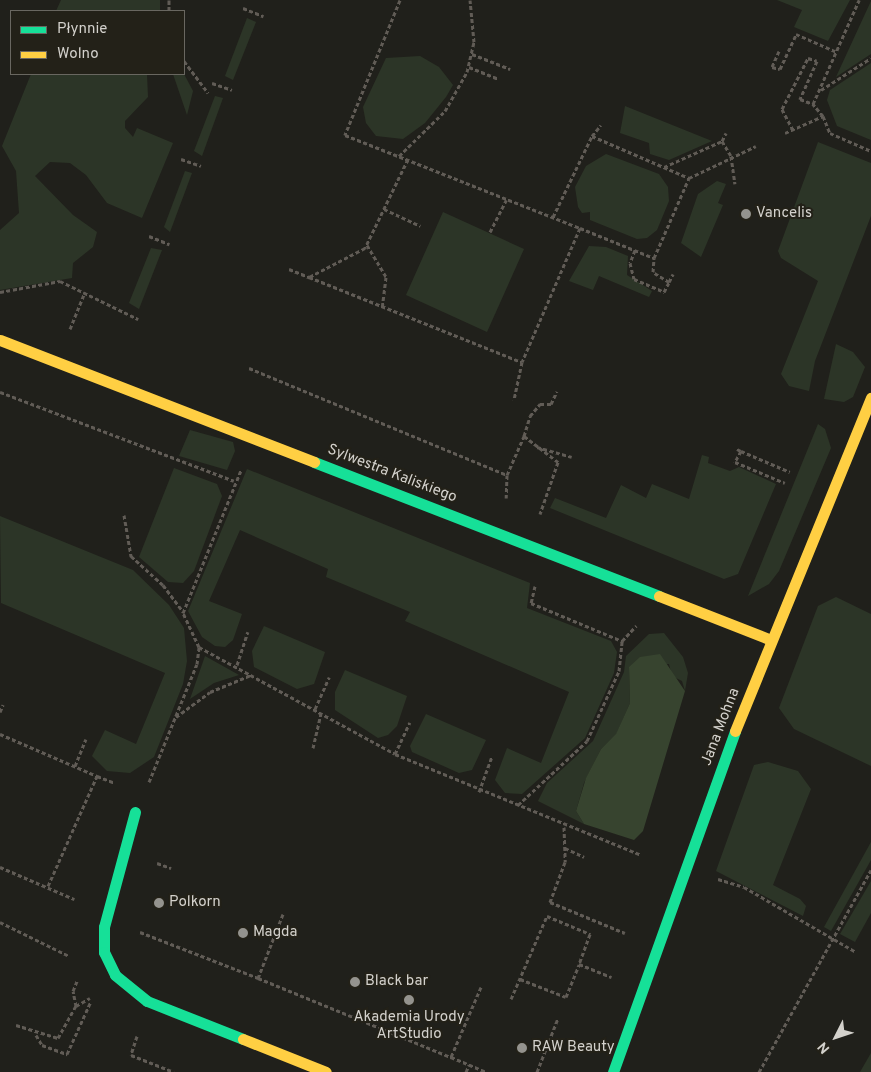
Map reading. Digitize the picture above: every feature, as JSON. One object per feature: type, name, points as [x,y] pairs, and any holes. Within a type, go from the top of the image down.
[{"type":"street","name":"Sylwestra Kaliskiego","points":[[0,340],[771,640]]},
{"type":"street","name":"Jana Mohna","points":[[613,1072],[771,640],[871,398]]},
{"type":"street","points":[[135,812],[104,927],[104,952],[115,975],[147,1001],[326,1072]]},
{"type":"path","points":[[400,0],[345,135],[654,258]]},
{"type":"path","points":[[399,156],[445,111],[468,67],[472,54],[470,0]]},
{"type":"path","points":[[812,104],[820,91],[859,0]]},
{"type":"path","points":[[243,8],[263,16]]},
{"type":"path","points":[[779,51],[772,67],[780,70],[796,34],[837,52]]},
{"type":"path","points":[[472,54],[510,69]]},
{"type":"path","points":[[793,130],[782,109],[808,58],[817,61],[800,99],[812,104],[823,116],[830,133],[871,151]]},
{"type":"path","points":[[820,91],[871,58]]},
{"type":"path","points":[[185,63],[208,93]]},
{"type":"path","points":[[468,67],[499,79]]},
{"type":"path","points":[[212,82],[232,90]]},
{"type":"path","points":[[785,133],[823,116]]},
{"type":"path","points":[[553,217],[592,136],[601,125]]},
{"type":"path","points":[[664,167],[722,142],[726,133]]},
{"type":"path","points":[[592,136],[689,178]]},
{"type":"path","points":[[722,142],[730,156],[735,184]]},
{"type":"path","points":[[669,282],[655,276],[651,266],[689,178],[730,156],[756,146]]},
{"type":"path","points":[[181,159],[201,166]]},
{"type":"path","points":[[309,277],[367,245],[408,160]]},
{"type":"path","points":[[490,232],[506,200]]},
{"type":"path","points":[[384,209],[420,226]]},
{"type":"path","points":[[514,400],[522,362],[580,228]]},
{"type":"path","points":[[149,236],[169,244]]},
{"type":"path","points":[[367,245],[386,276],[382,309]]},
{"type":"path","points":[[635,250],[630,263],[634,279],[664,292]]},
{"type":"path","points":[[289,269],[382,309],[522,362]]},
{"type":"path","points":[[662,298],[673,274]]},
{"type":"path","points":[[0,292],[60,281],[138,319]]},
{"type":"path","points":[[249,368],[507,475]]},
{"type":"path","points":[[508,502],[507,475],[524,436],[530,416],[540,404],[551,404],[557,390]]},
{"type":"path","points":[[0,392],[234,482]]},
{"type":"path","points":[[524,436],[558,462],[539,517]]},
{"type":"path","points":[[536,447],[572,457]]},
{"type":"path","points":[[785,483],[735,462],[739,450],[790,472]]},
{"type":"path","points":[[183,613],[234,482],[246,462]]},
{"type":"path","points":[[531,514],[548,520]]},
{"type":"path","points":[[124,515],[132,556],[163,585],[183,613],[199,647],[237,665],[395,754],[479,792],[518,805],[564,827],[641,855]]},
{"type":"path","points":[[537,578],[531,604],[622,641]]},
{"type":"path","points":[[518,805],[587,741],[620,671],[622,641],[640,624]]},
{"type":"path","points":[[237,665],[248,632]]},
{"type":"path","points":[[135,812],[176,717],[199,647]]},
{"type":"path","points":[[176,717],[210,692],[251,674]]},
{"type":"path","points":[[315,709],[329,677]]},
{"type":"path","points":[[0,712],[3,704]]},
{"type":"path","points":[[313,748],[321,712]]},
{"type":"path","points":[[395,754],[410,722]]},
{"type":"path","points":[[0,734],[121,786]]},
{"type":"path","points":[[75,766],[86,739]]},
{"type":"path","points":[[479,792],[492,756]]},
{"type":"path","points":[[48,886],[97,776]]},
{"type":"path","points":[[564,827],[565,862],[550,902],[631,936]]},
{"type":"path","points":[[565,848],[584,857]]},
{"type":"path","points":[[759,1072],[871,870]]},
{"type":"path","points":[[708,876],[744,887],[856,952]]},
{"type":"path","points":[[283,914],[258,978],[486,1072]]},
{"type":"path","points":[[511,999],[547,916],[590,934],[566,997],[520,979]]},
{"type":"path","points":[[0,922],[61,949]]},
{"type":"path","points":[[579,964],[616,979]]},
{"type":"path","points":[[451,1058],[480,987]]},
{"type":"path","points":[[93,996],[100,1000]]},
{"type":"path","points":[[16,1025],[35,1034],[62,1036],[76,1006],[93,996]]},
{"type":"path","points":[[35,1034],[42,1045],[66,1054],[93,996]]},
{"type":"path","points":[[537,1072],[558,1018]]},
{"type":"path","points":[[140,1028],[131,1055],[174,1072]]},
{"type":"path","points":[[466,1072],[469,1065]]},
{"type":"green space","points":[[61,0],[160,0],[160,10],[56,10]]},
{"type":"green space","points":[[777,0],[850,0],[828,41],[794,27],[802,10]]},
{"type":"green space","points":[[871,1],[871,54],[836,77]]},
{"type":"green space","points":[[247,18],[256,22],[233,80],[225,76]]},
{"type":"green space","points":[[420,56],[439,67],[453,85],[425,123],[403,139],[376,136],[366,123],[363,107],[386,58]]},
{"type":"green space","points":[[871,63],[871,140],[837,126],[827,100],[830,90]]},
{"type":"green space","points":[[31,75],[147,75],[148,97],[125,121],[125,128],[133,137],[137,128],[173,143],[142,218],[107,203],[86,175],[70,163],[50,162],[35,176],[73,215],[97,232],[93,247],[73,263],[72,278],[0,290],[0,230],[19,213],[16,171],[2,146]]},
{"type":"green space","points":[[173,75],[185,75],[193,91],[187,115]]},
{"type":"green space","points":[[215,96],[223,98],[202,156],[194,151]]},
{"type":"green space","points":[[625,106],[712,141],[669,160],[650,154],[649,143],[620,133]]},
{"type":"green space","points":[[818,142],[871,163],[871,216],[815,361],[809,391],[789,386],[781,374],[818,281],[781,258],[778,251]]},
{"type":"green space","points":[[606,154],[659,174],[668,187],[669,201],[657,230],[647,238],[637,239],[590,220],[590,212],[582,213],[578,207],[575,187],[586,166]]},
{"type":"green space","points":[[185,171],[192,173],[170,232],[164,227]]},
{"type":"green space","points":[[717,181],[726,184],[718,203],[723,205],[701,257],[681,243],[698,194]]},
{"type":"green space","points":[[443,212],[524,249],[487,332],[406,295]]},
{"type":"green space","points":[[589,246],[606,247],[628,256],[627,275],[652,291],[649,297],[599,276],[593,290],[569,281]]},
{"type":"green space","points":[[151,248],[162,250],[139,309],[129,303]]},
{"type":"green space","points":[[836,344],[853,352],[865,367],[853,397],[844,402],[824,399]]},
{"type":"green space","points":[[818,424],[825,429],[831,448],[779,571],[769,584],[748,596]]},
{"type":"green space","points":[[190,430],[233,442],[235,451],[227,470],[179,456]]},
{"type":"green space","points":[[702,455],[709,457],[708,463],[730,471],[739,467],[776,484],[738,574],[724,579],[550,508],[555,498],[606,518],[621,485],[646,498],[652,484],[689,499]]},
{"type":"green space","points":[[174,468],[217,484],[222,496],[194,571],[183,583],[168,582],[139,557]]},
{"type":"green space","points":[[247,469],[530,583],[527,608],[611,641],[617,652],[614,673],[585,738],[522,794],[505,793],[495,780],[507,748],[541,763],[569,692],[405,621],[410,612],[326,577],[328,569],[240,530],[209,601],[242,614],[233,640],[225,647],[215,646],[202,637],[188,611]]},
{"type":"green space","points":[[0,516],[133,570],[169,605],[184,628],[187,661],[183,684],[154,757],[130,773],[107,771],[92,756],[105,730],[136,744],[165,673],[1,603]]},
{"type":"green space","points":[[836,597],[871,614],[871,766],[794,729],[779,708],[818,606]]},
{"type":"green space","points":[[264,626],[325,652],[314,684],[297,689],[254,667],[252,651]]},
{"type":"green space","points":[[664,633],[683,657],[688,673],[685,691],[682,681],[672,676],[669,664],[629,667],[630,703],[616,735],[601,749],[584,783],[576,811],[584,824],[538,801],[547,783],[593,741],[624,672],[626,656],[649,634]]},
{"type":"green space","points":[[660,654],[685,691],[643,831],[634,840],[584,824],[576,811],[586,778],[601,749],[616,734],[630,703],[629,667],[640,657]]},
{"type":"green space","points":[[205,656],[239,675],[214,683],[190,699]]},
{"type":"green space","points":[[345,670],[407,696],[397,726],[388,735],[378,738],[335,710],[335,692]]},
{"type":"green space","points":[[426,714],[486,740],[472,770],[459,773],[412,752],[410,746]]},
{"type":"green space","points":[[768,762],[798,771],[811,789],[773,885],[800,899],[806,906],[803,916],[716,871],[754,765]]},
{"type":"green space","points":[[871,842],[871,860],[831,931],[824,927]]},
{"type":"green space","points":[[871,881],[871,913],[855,942],[840,934]]},
{"type":"green space","points":[[871,1053],[871,1072],[860,1072]]},
{"type":"traffic: fast","points":[[314,462],[659,596]]},
{"type":"traffic: fast","points":[[613,1072],[735,731]]},
{"type":"traffic: fast","points":[[135,812],[104,927],[104,952],[115,975],[147,1001],[243,1039]]},
{"type":"traffic: slow","points":[[0,340],[314,462]]},
{"type":"traffic: slow","points":[[735,731],[871,398]]},
{"type":"traffic: slow","points":[[659,596],[771,640]]},
{"type":"traffic: slow","points":[[243,1039],[326,1072]]},
{"type":"place","name":"Vancelis","points":[[746,214]]},
{"type":"place","name":"Polkorn","points":[[159,903]]},
{"type":"place","name":"Magda","points":[[243,933]]},
{"type":"place","name":"Black bar","points":[[355,982]]},
{"type":"place","name":"Akademia Urody ArtStudio","points":[[409,1000]]},
{"type":"place","name":"RAW Beauty","points":[[522,1048]]}]
